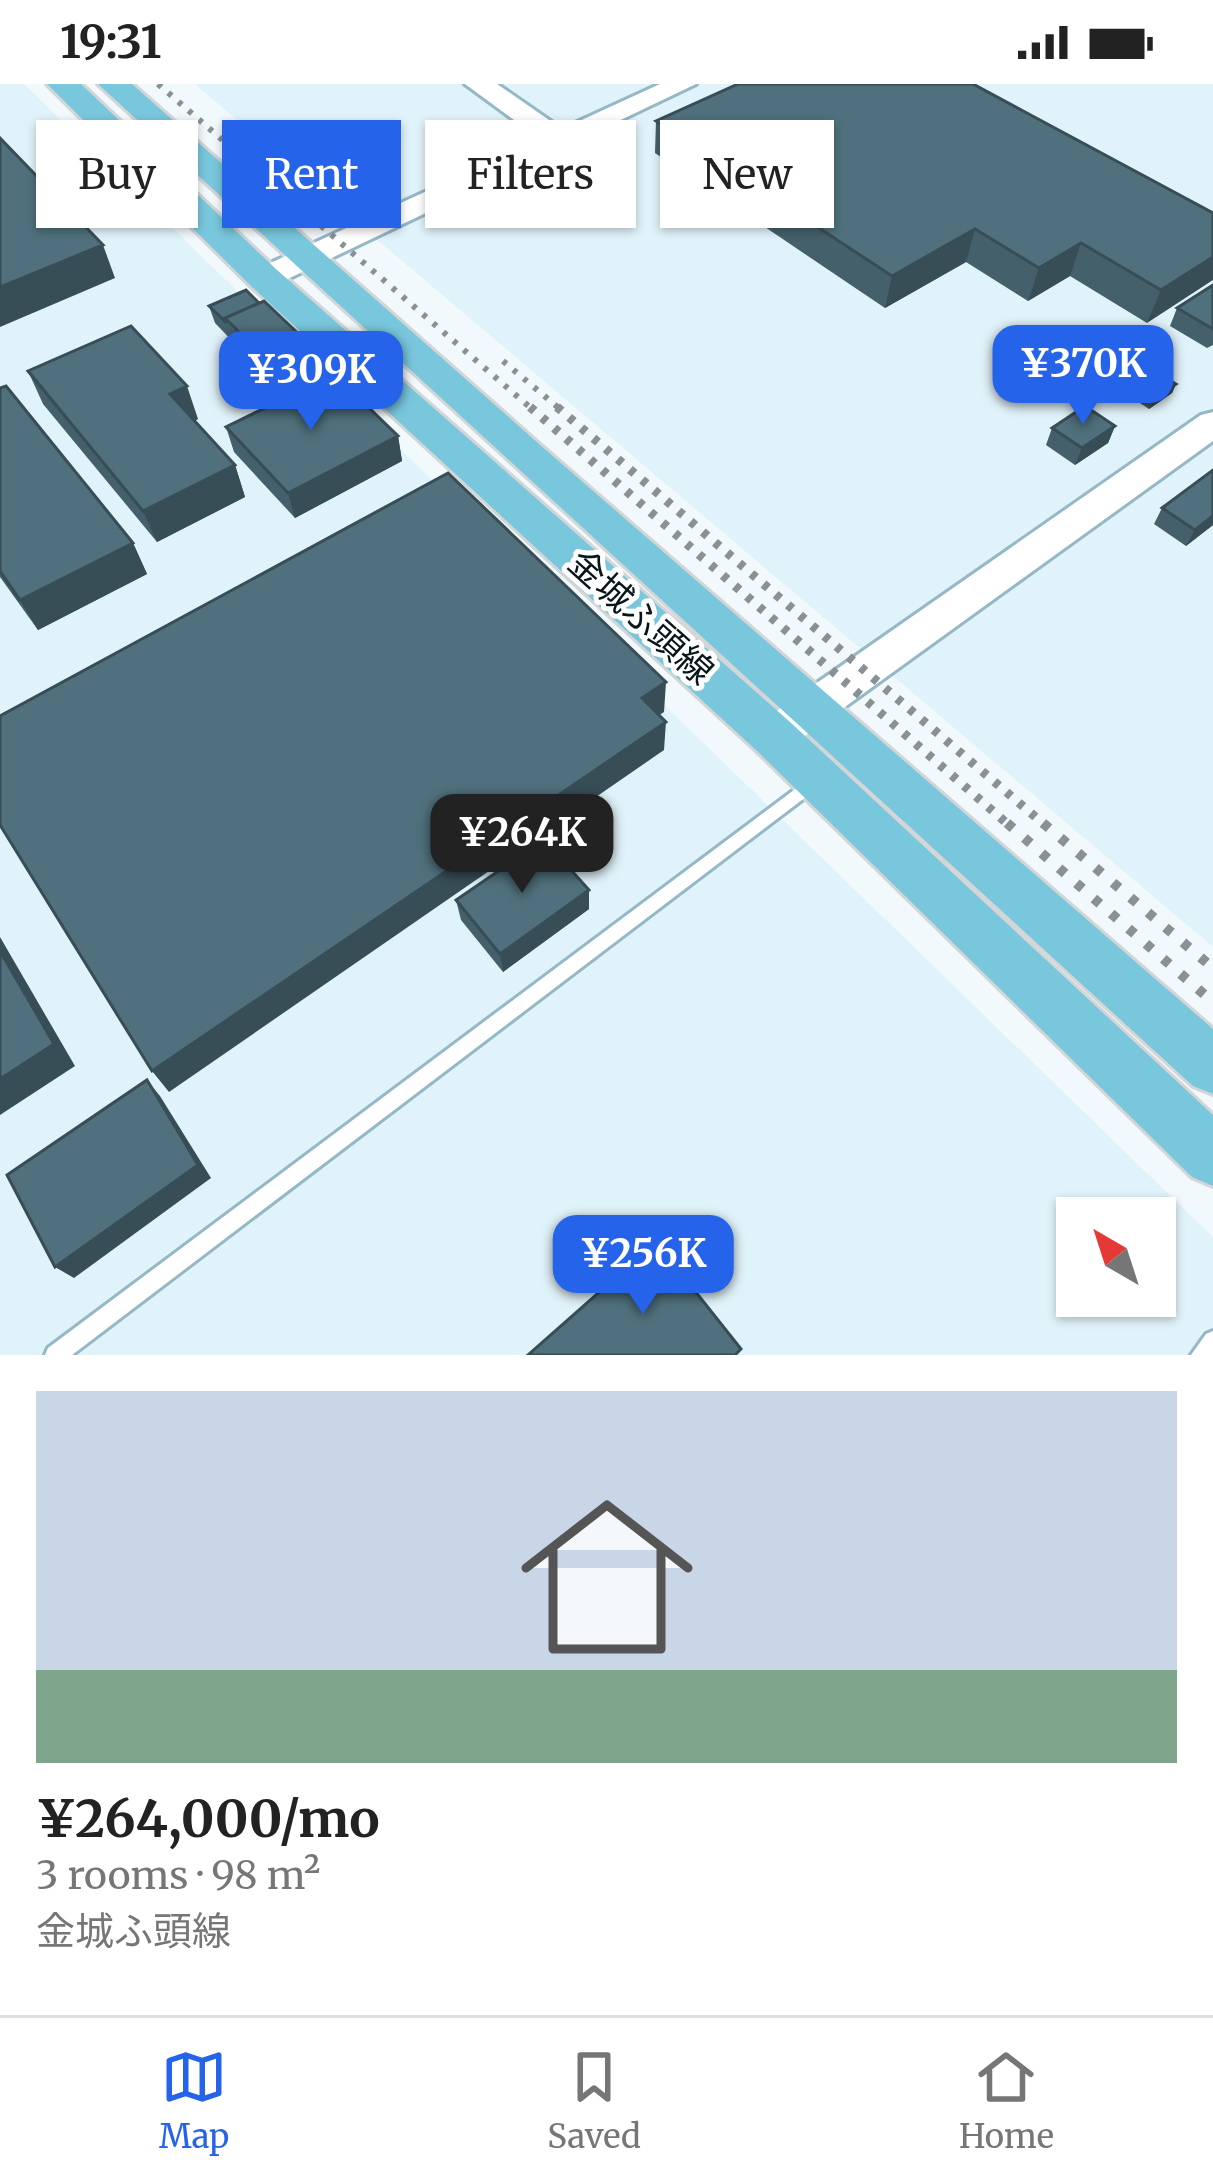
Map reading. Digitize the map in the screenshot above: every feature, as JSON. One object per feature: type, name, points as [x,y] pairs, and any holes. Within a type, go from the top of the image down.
[{"type":"main road","name":"金城ふ頭線","points":[[63,84],[264,278],[773,736],[839,764],[1213,1066]]},
{"type":"main road","name":"金城ふ頭線","points":[[114,84],[305,260],[815,707],[839,764],[1213,1156]]},
{"type":"street","points":[[479,84],[531,120]]},
{"type":"street","points":[[599,120],[682,84]]},
{"type":"street","points":[[264,278],[425,202]]},
{"type":"street","points":[[773,736],[1213,424]]},
{"type":"lane","points":[[55,1355],[839,764]]},
{"type":"lane","points":[[1201,1355],[1213,1341]]},
{"type":"shaded area","points":[[0,84],[24,84],[61,120],[36,120],[36,228],[172,228],[1172,1197],[1056,1197],[1056,1317],[1176,1317],[1176,1201],[1213,1237],[1213,1355],[0,1355]]},
{"type":"shaded area","points":[[195,84],[1213,84],[1213,947],[363,228],[401,228],[401,120],[237,120]]},
{"type":"building","points":[[738,84],[973,84],[1213,213],[1213,257],[1161,290],[1081,243],[1039,268],[975,229],[892,276],[819,228],[834,228],[834,120],[656,121]]},
{"type":"building","points":[[0,138],[36,175],[36,228],[87,228],[103,245],[0,287]]},
{"type":"building","points":[[1213,285],[1213,329],[1177,308]]},
{"type":"building","points":[[246,290],[259,303],[225,318],[227,323],[209,306]]},
{"type":"building","points":[[264,301],[326,360],[286,379],[225,318]]},
{"type":"building","points":[[131,326],[187,386],[170,394],[235,465],[143,511],[28,371]]},
{"type":"building","points":[[334,374],[398,436],[288,493],[226,427]]},
{"type":"building","points":[[1161,375],[1176,384],[1153,400],[1138,390]]},
{"type":"building","points":[[6,386],[133,543],[20,600],[0,571],[0,388]]},
{"type":"building","points":[[1085,406],[1115,426],[1082,448],[1052,428]]},
{"type":"building","points":[[1213,470],[1213,516],[1195,530],[1162,508]]},
{"type":"building","points":[[448,473],[666,682],[642,698],[666,722],[152,1071],[0,825],[0,716]]},
{"type":"building","points":[[544,840],[589,890],[500,954],[456,900]]},
{"type":"building","points":[[0,951],[54,1044],[0,1079]]},
{"type":"building","points":[[147,1080],[198,1165],[55,1267],[7,1175]]},
{"type":"building","points":[[656,1242],[741,1349],[735,1355],[528,1355]]},
{"type":"railway","points":[[158,84],[533,410]]},
{"type":"railway","points":[[503,361],[561,410]]},
{"type":"railway","points":[[530,407],[1010,826]]},
{"type":"railway","points":[[557,407],[1046,826]]},
{"type":"railway","points":[[1007,823],[1213,1002]]},
{"type":"railway","points":[[1043,823],[1213,968]]}]
